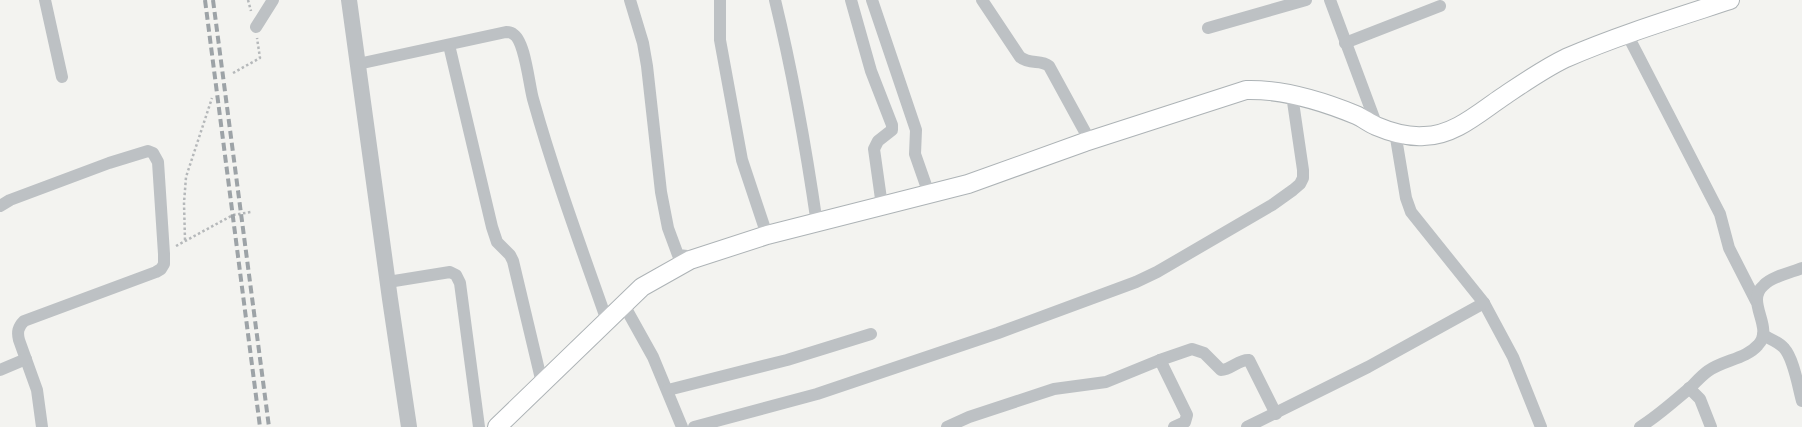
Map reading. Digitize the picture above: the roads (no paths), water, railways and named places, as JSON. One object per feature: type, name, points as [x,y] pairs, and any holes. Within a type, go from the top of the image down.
[{"type":"main road","points":[[497,427],[642,287],[690,260],[767,236],[968,184],[1090,141],[1246,90],[1264,90],[1326,104],[1396,132],[1425,136],[1441,133],[1464,123],[1529,79],[1565,59],[1627,34],[1730,0]]},
{"type":"street","points":[[44,0],[62,76]]},
{"type":"street","points":[[256,27],[273,0]]},
{"type":"street","points":[[350,0],[409,427]]},
{"type":"street","points":[[630,0],[643,43],[647,66],[661,192],[668,228],[678,255],[687,256],[690,260]]},
{"type":"street","points":[[720,0],[720,40],[742,160],[767,236]]},
{"type":"street","points":[[775,0],[789,57],[801,121],[817,224]]},
{"type":"street","points":[[851,0],[871,71],[892,125],[892,130],[878,141],[874,149],[882,206]]},
{"type":"street","points":[[872,0],[916,130],[915,154],[929,194]]},
{"type":"street","points":[[982,0],[1020,57],[1028,62],[1042,62],[1049,66],[1090,141]]},
{"type":"street","points":[[1208,28],[1306,0]]},
{"type":"street","points":[[1330,0],[1377,126]]},
{"type":"street","points":[[1345,42],[1440,6]]},
{"type":"street","points":[[358,64],[506,32],[514,34],[519,40],[531,92],[550,158],[607,321]]},
{"type":"street","points":[[1627,34],[1720,214],[1729,248],[1756,301],[1763,328],[1763,338],[1758,346],[1750,352],[1708,371],[1655,418],[1640,427]]},
{"type":"street","points":[[449,44],[492,227],[497,242],[510,255],[513,261],[542,383]]},
{"type":"street","points":[[694,427],[818,394],[880,374],[1095,298],[1157,272],[1272,205],[1300,184],[1304,170],[1292,95]]},
{"type":"street","points":[[1396,132],[1406,198],[1411,212],[1484,303],[1513,357],[1541,427]]},
{"type":"street","points":[[0,206],[10,200],[148,151],[153,153],[158,162],[164,254],[164,264],[161,269],[24,320],[19,327],[17,333],[37,390],[42,427]]},
{"type":"street","points":[[1756,301],[1758,292],[1764,283],[1802,268]]},
{"type":"street","points":[[388,282],[450,272],[456,275],[460,283],[479,427]]},
{"type":"street","points":[[1247,427],[1368,367],[1484,303]]},
{"type":"street","points":[[624,305],[653,357],[682,427]]},
{"type":"street","points":[[668,390],[788,360],[871,334]]},
{"type":"street","points":[[1763,335],[1782,346],[1796,359],[1802,402]]},
{"type":"street","points":[[947,427],[969,417],[1054,389],[1106,382],[1160,360],[1196,349],[1204,353],[1224,371],[1247,359],[1276,414]]},
{"type":"street","points":[[0,370],[26,359]]},
{"type":"street","points":[[1160,360],[1187,415],[1185,422],[1174,427]]},
{"type":"street","points":[[1689,388],[1700,399],[1711,427]]},
{"type":"railway","points":[[205,0],[260,427]]},
{"type":"railway","points":[[213,0],[269,427]]}]
